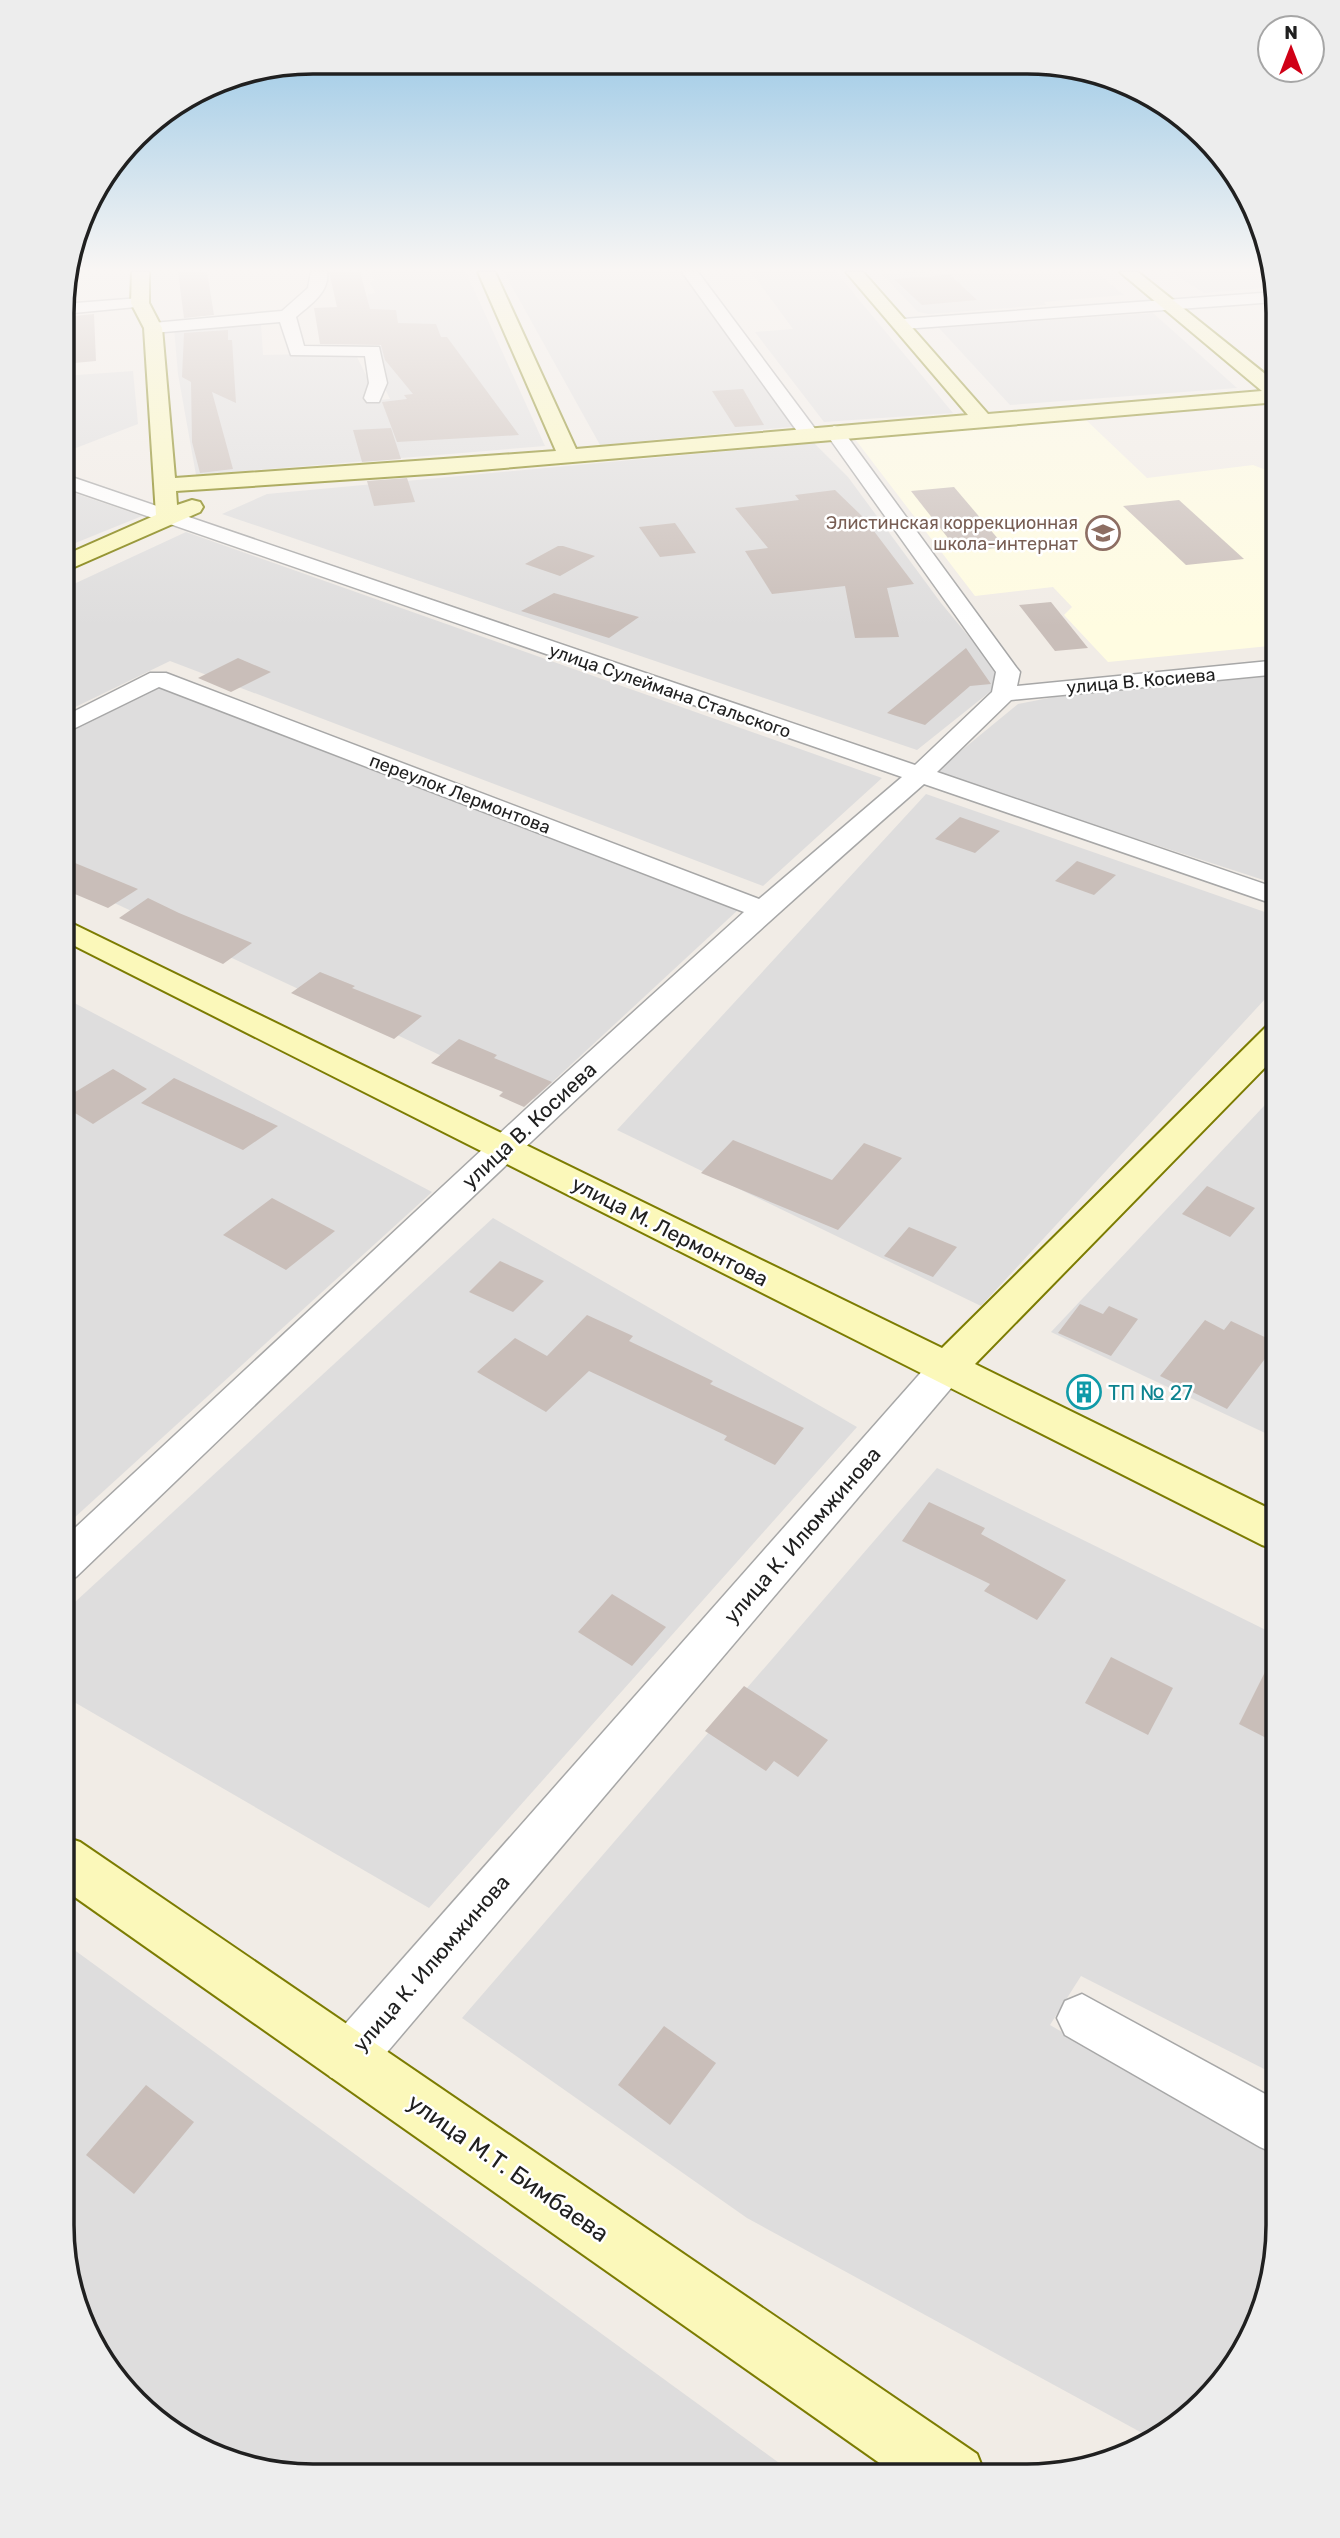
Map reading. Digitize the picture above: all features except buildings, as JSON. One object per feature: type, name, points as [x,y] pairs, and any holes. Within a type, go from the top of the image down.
[{"type":"street","points":[[158,390],[167,515]]},
{"type":"street","points":[[373,398],[376,390]]},
{"type":"street","points":[[540,390],[569,455]]},
{"type":"street","points":[[787,390],[1008,672],[1004,694]]},
{"type":"street","points":[[959,390],[982,418]]},
{"type":"street","points":[[165,485],[270,479],[982,418],[1266,397]]},
{"type":"street","points":[[74,560],[167,515],[270,479]]},
{"type":"street","name":"улица Сулеймана Стальского","points":[[74,484],[917,777],[1033,812],[1266,893]]},
{"type":"street","name":"улица В. Косиева","points":[[74,1554],[505,1147],[763,909],[917,777],[1004,694],[1266,668]]},
{"type":"street","name":"переулок Лермонтова","points":[[74,721],[158,678],[763,909]]},
{"type":"street","name":"улица М. Лермонтова","points":[[74,933],[505,1147],[945,1370],[1266,1527]]},
{"type":"street","name":"улица К. Илюмжинова","points":[[348,2059],[945,1370],[1266,1046]]},
{"type":"street","name":"улица М.Т. Бимбаева","points":[[74,1867],[935,2464]]},
{"type":"street","points":[[1082,2018],[1266,2122]]},
{"type":"shaded area","points":[[74,390],[135,390],[138,424],[74,449]]},
{"type":"shaded area","points":[[181,390],[369,390],[367,401],[390,399],[386,390],[520,390],[545,446],[196,475]]},
{"type":"shaded area","points":[[570,390],[773,390],[800,426],[600,445]]},
{"type":"shaded area","points":[[800,390],[934,390],[953,413],[824,422]]},
{"type":"shaded area","points":[[997,390],[1204,390],[1010,405]]},
{"type":"shaded area","name":"Элистинская коррекционная школа-интернат","points":[[1085,419],[1147,478],[1253,465],[1266,470],[1266,646],[1108,662],[1064,615],[1072,607],[1053,587],[975,596],[855,439]]},
{"type":"shaded area","points":[[814,443],[848,477],[941,603],[998,672],[991,691],[917,750],[222,514],[267,494]]},
{"type":"shaded area","points":[[74,493],[142,516],[74,544]]},
{"type":"shaded area","points":[[186,532],[882,778],[763,886],[170,661],[74,708],[74,584]]},
{"type":"shaded area","points":[[1266,676],[1266,881],[934,773],[1018,704],[1054,697]]},
{"type":"shaded area","points":[[160,685],[739,909],[534,1099],[74,884],[74,729]]},
{"type":"shaded area","points":[[926,794],[1266,912],[1266,998],[981,1306],[617,1130]]},
{"type":"shaded area","points":[[74,1003],[432,1192],[74,1518]]},
{"type":"shaded area","points":[[1266,1104],[1266,1433],[1051,1332]]},
{"type":"shaded area","points":[[493,1218],[857,1427],[429,1908],[74,1702],[74,1603]]},
{"type":"shaded area","points":[[937,1468],[1266,1630],[1266,2070],[1081,1976],[1050,2025],[1266,2150],[1266,2242],[1254,2303],[1235,2345],[1197,2395],[1144,2434],[747,2218],[462,2018]]},
{"type":"shaded area","points":[[74,1950],[781,2464],[281,2462],[250,2456],[221,2446],[193,2433],[167,2415],[143,2395],[114,2358],[98,2331],[82,2288],[74,2226]]},
{"type":"place","name":"Элистинская коррекционная школа-интернат","points":[[1103,533]]},
{"type":"place","name":"ТП № 27","points":[[1084,1392]]}]
